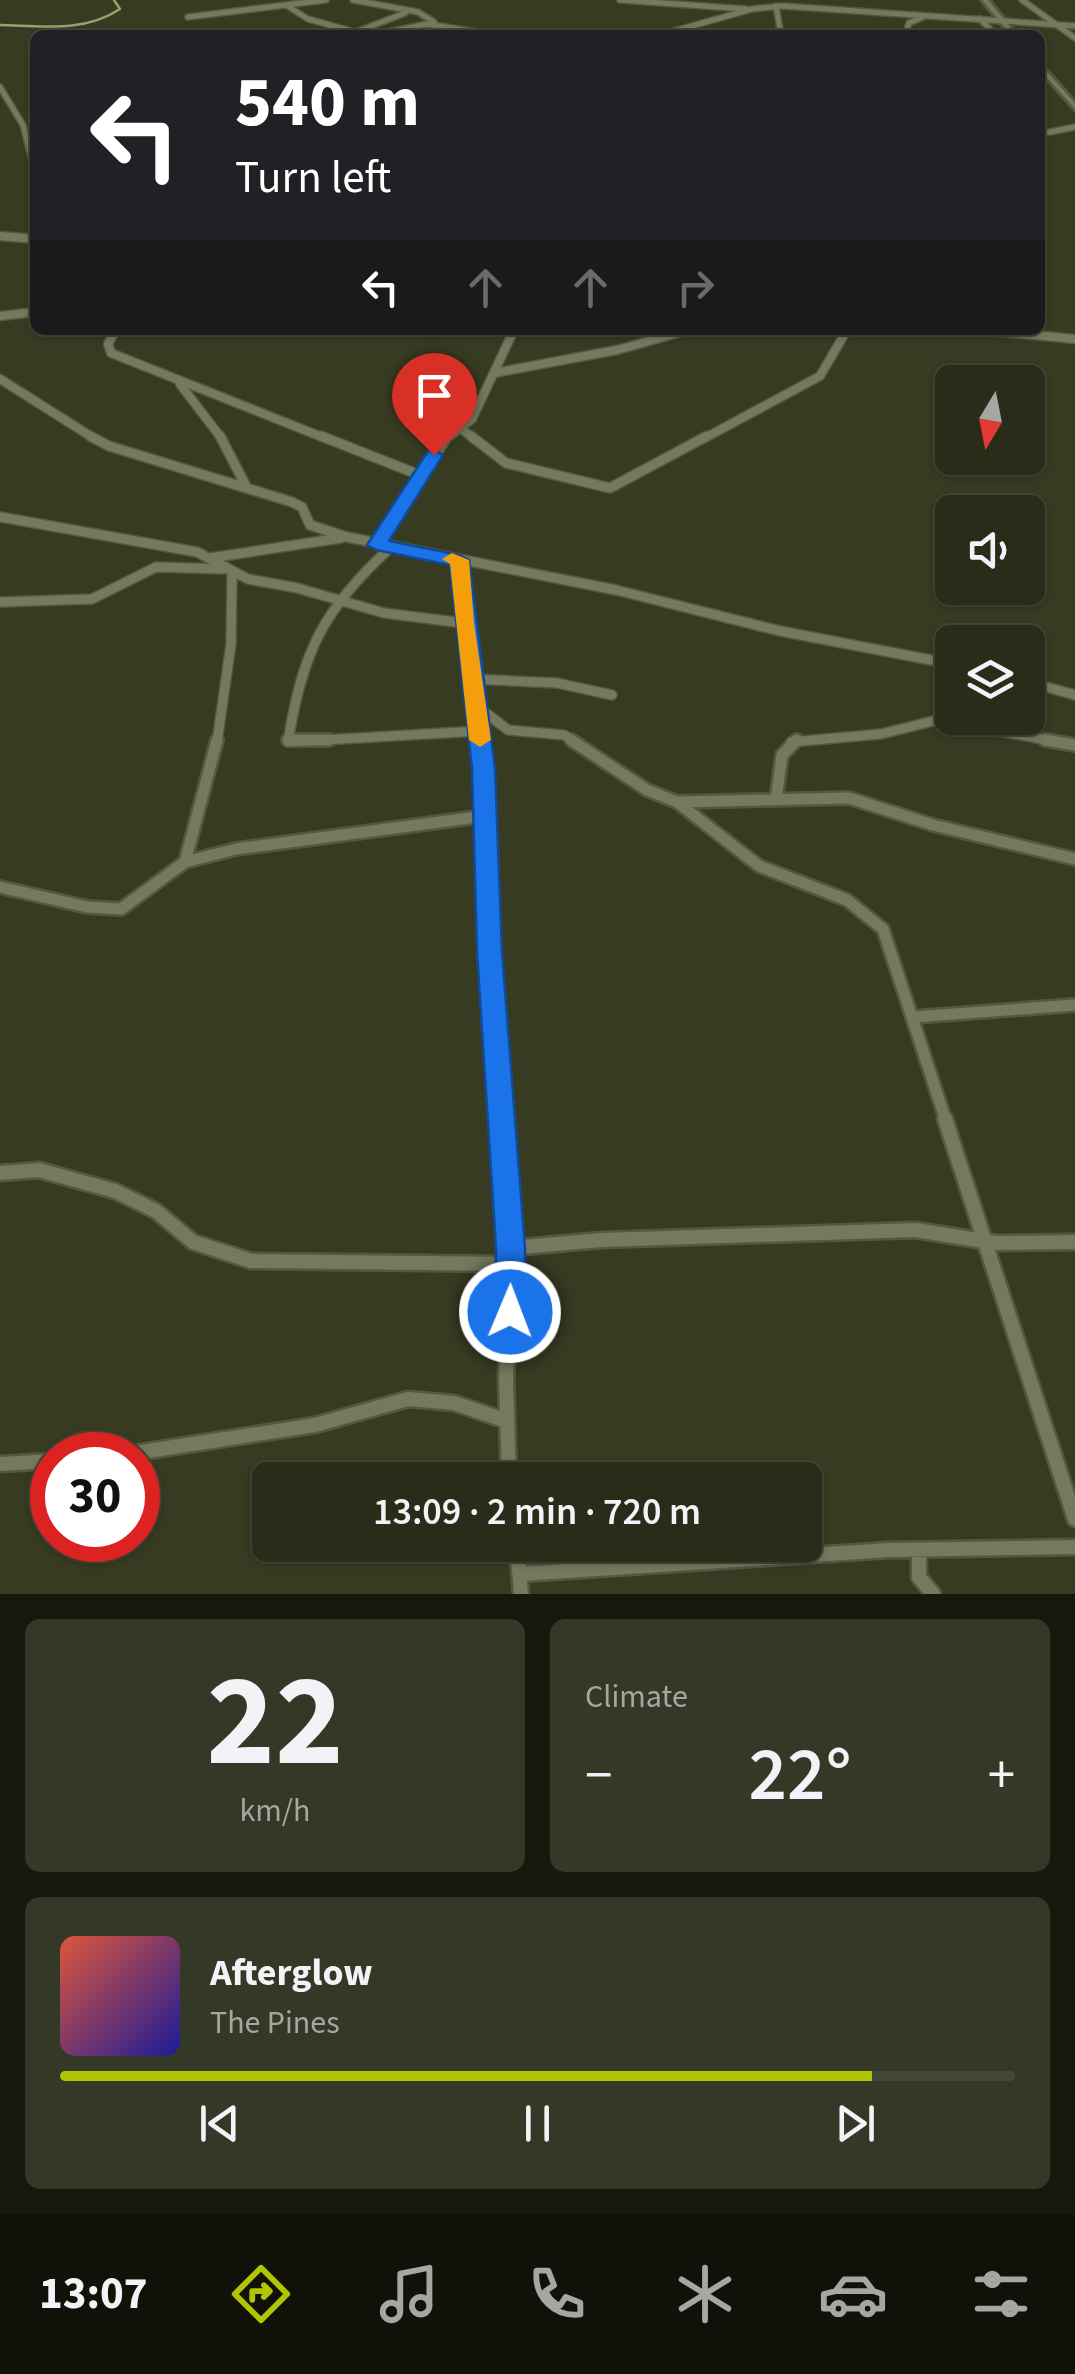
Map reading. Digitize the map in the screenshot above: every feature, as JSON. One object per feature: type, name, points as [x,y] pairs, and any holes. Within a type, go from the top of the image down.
[{"type":"street","points":[[188,18],[326,0]]},
{"type":"street","points":[[353,0],[410,11],[439,24]]},
{"type":"street","points":[[620,0],[752,10]]},
{"type":"street","points":[[744,0],[752,10]]},
{"type":"street","points":[[985,0],[1009,30]]},
{"type":"street","points":[[1022,0],[1075,38]]},
{"type":"street","points":[[286,5],[308,18],[348,30]]},
{"type":"street","points":[[776,6],[781,30]]},
{"type":"street","points":[[682,30],[776,6],[1075,26]]},
{"type":"street","points":[[360,30],[410,11]]},
{"type":"street","points":[[907,30],[909,23],[929,16]]},
{"type":"street","points":[[980,20],[991,30]]},
{"type":"street","points":[[390,30],[439,24],[470,30]]},
{"type":"street","points":[[698,30],[704,25]]},
{"type":"street","points":[[1045,72],[1075,107]]},
{"type":"street","points":[[1045,80],[1052,81]]},
{"type":"street","points":[[0,87],[9,96],[23,125],[30,152]]},
{"type":"street","points":[[1045,133],[1075,127]]},
{"type":"street","points":[[0,236],[30,239]]},
{"type":"street","points":[[0,316],[30,313]]},
{"type":"street","points":[[113,335],[108,344],[111,353],[422,476]]},
{"type":"street","points":[[377,545],[447,438],[462,429],[480,406],[512,335]]},
{"type":"street","points":[[494,373],[616,350],[670,335]]},
{"type":"street","points":[[462,429],[506,463],[610,488],[820,376],[844,335]]},
{"type":"street","points":[[1033,335],[1075,339]]},
{"type":"street","points":[[0,378],[71,426],[109,446],[298,504],[310,525],[347,537],[616,590],[780,631],[935,661]]},
{"type":"street","points":[[176,380],[193,397],[234,460],[247,488]]},
{"type":"street","points":[[0,518],[210,558],[347,537]]},
{"type":"street","points":[[390,548],[316,635],[295,692],[288,742],[479,731]]},
{"type":"street","points":[[185,862],[207,786],[235,624],[228,571],[210,558]]},
{"type":"street","points":[[459,560],[479,731],[511,1248],[508,1462]]},
{"type":"street","points":[[0,602],[92,598],[114,591],[156,567],[228,571],[384,613],[464,623]]},
{"type":"street","points":[[474,679],[557,683],[612,695]]},
{"type":"street","points":[[1045,686],[1075,694]]},
{"type":"street","points":[[476,705],[508,730],[564,736],[647,790],[677,802],[710,832],[774,874],[856,904],[869,913],[888,940],[982,1241],[1075,1518]]},
{"type":"street","points":[[776,800],[783,749],[790,740],[881,734],[937,720],[1011,730],[1075,746]]},
{"type":"street","points":[[677,802],[849,798],[933,825],[1075,859]]},
{"type":"street","points":[[0,887],[114,910],[130,906],[185,862],[236,849],[485,816]]},
{"type":"street","points":[[913,1017],[1075,1005]]},
{"type":"street","points":[[0,1173],[38,1170],[115,1191],[156,1211],[192,1242],[251,1261],[511,1264]]},
{"type":"street","points":[[511,1248],[601,1240],[916,1230],[982,1241],[1075,1242]]},
{"type":"street","points":[[160,1449],[316,1426],[408,1399],[454,1404],[507,1421]]},
{"type":"street","points":[[0,1464],[30,1462]]},
{"type":"street","points":[[521,1574],[919,1550],[1075,1547]]},
{"type":"street","points":[[919,1550],[918,1577],[933,1594]]},
{"type":"street","points":[[519,1562],[520,1594]]},
{"type":"waterway","points":[[0,25],[62,26],[92,22],[120,9],[114,0]]},
{"type":"slow traffic","points":[[452,559],[459,560],[480,740]]},
{"type":"route","points":[[434,455],[377,545],[459,560],[484,769],[490,952],[511,1248],[510,1312]]}]
